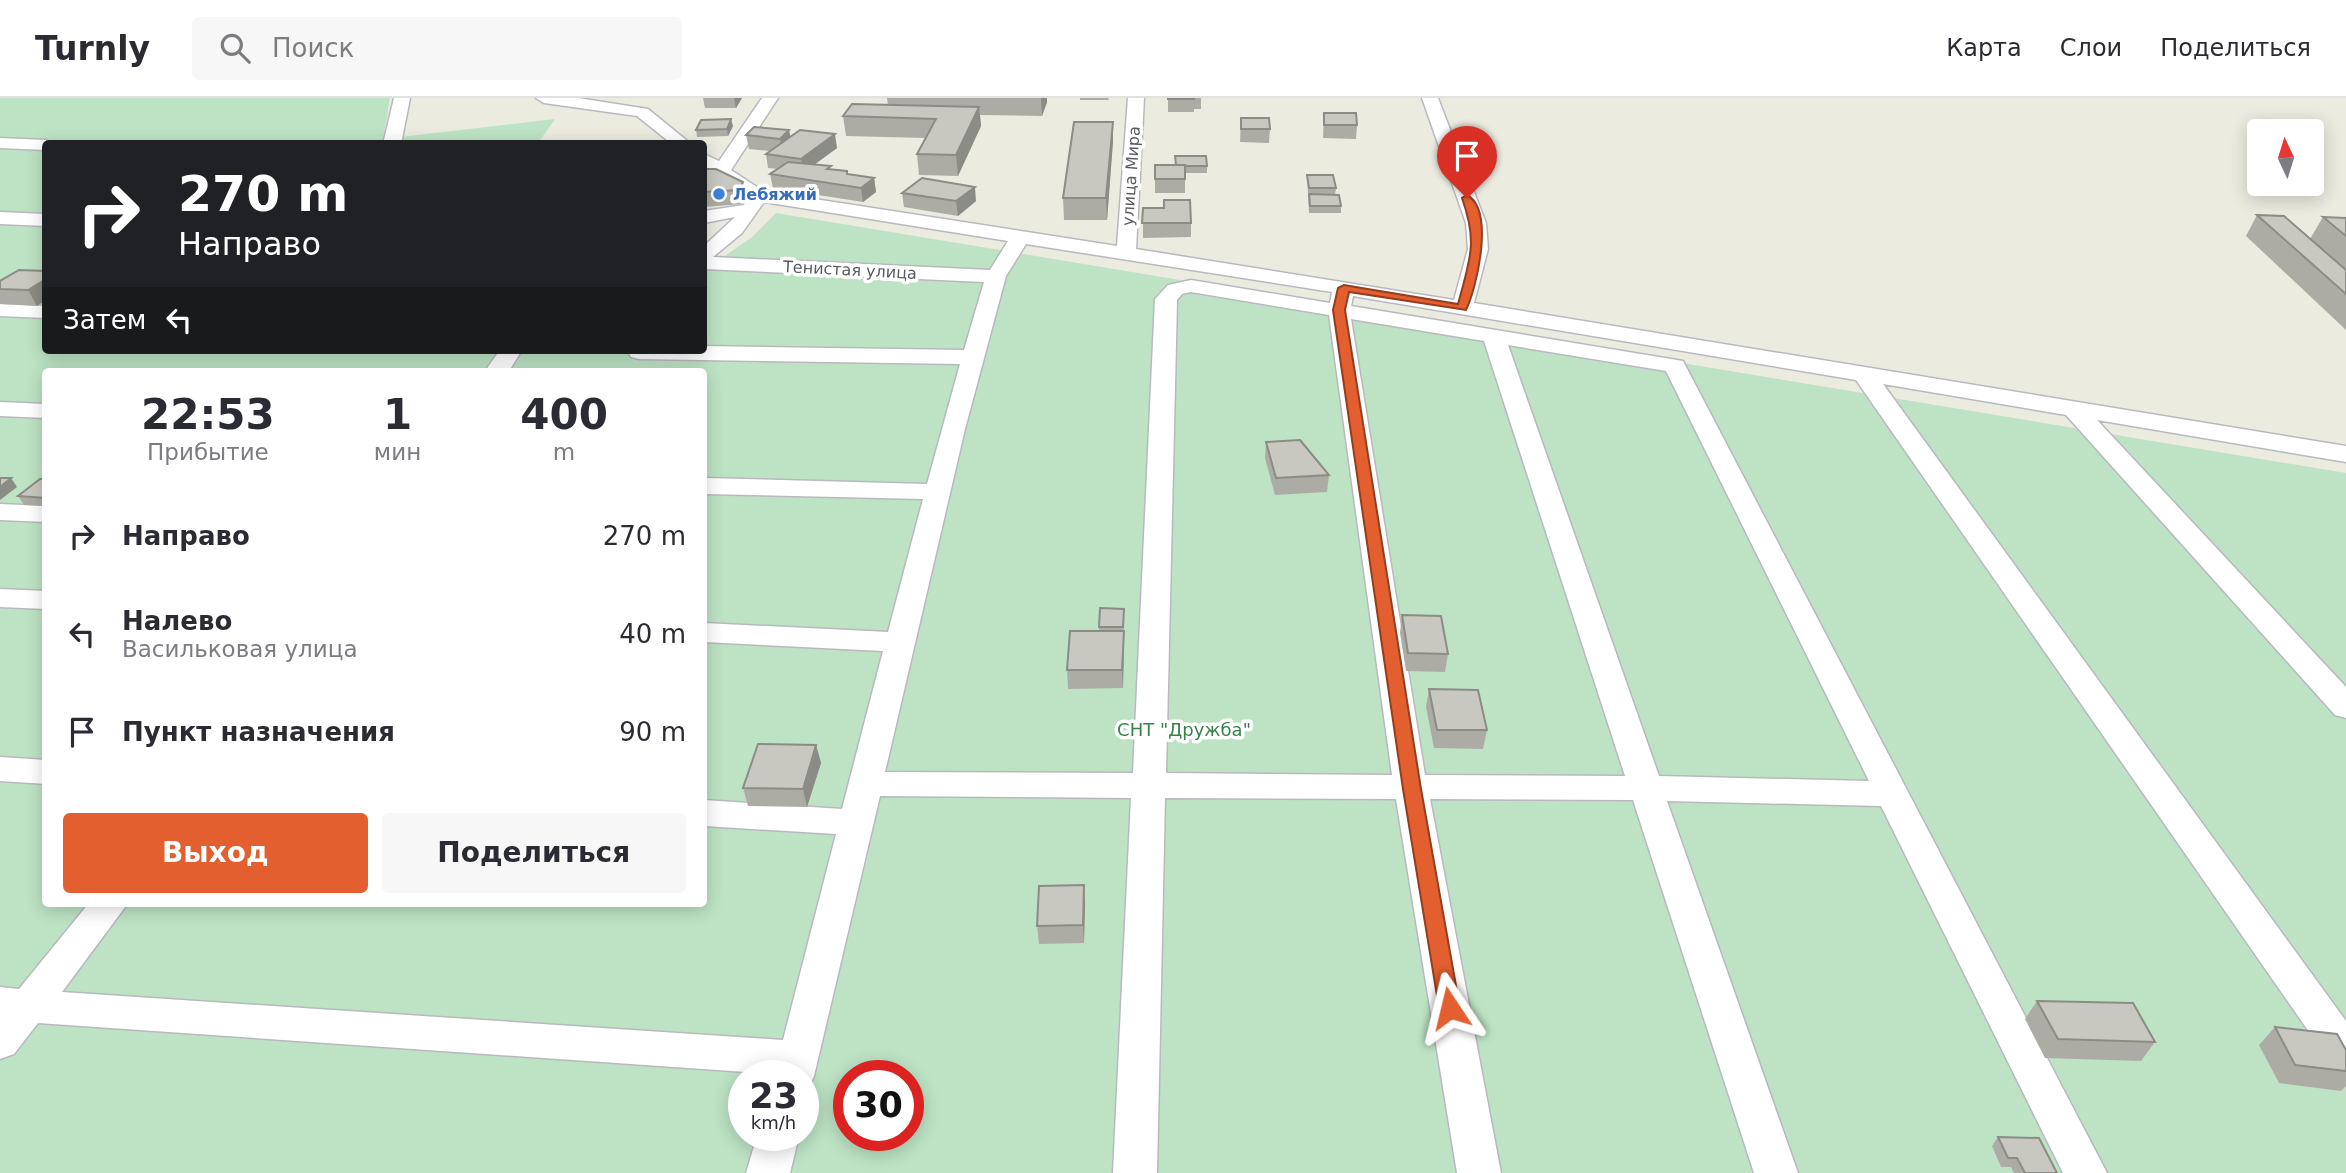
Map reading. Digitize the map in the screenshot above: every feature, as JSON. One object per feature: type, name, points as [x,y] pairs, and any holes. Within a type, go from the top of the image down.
[{"type":"street","points":[[393,140],[402,98]]},
{"type":"street","points":[[544,98],[642,112],[678,140]]},
{"type":"street","points":[[755,202],[712,165],[770,98]]},
{"type":"street","name":"улица Мира","points":[[1126,254],[1136,98]]},
{"type":"street","points":[[1430,98],[1476,223],[1478,248],[1462,308]]},
{"type":"street","points":[[0,143],[42,145]]},
{"type":"street","points":[[707,252],[720,246],[739,228],[755,202]]},
{"type":"street","points":[[707,216],[755,202],[1021,237],[1126,254],[1342,299],[1493,335],[1863,373],[2346,454]]},
{"type":"street","points":[[0,218],[42,220]]},
{"type":"street","points":[[798,1060],[938,492],[974,357],[996,276],[1021,237]]},
{"type":"street","name":"Тенистая улица","points":[[707,263],[996,276]]},
{"type":"street","points":[[1135,1173],[1166,299],[1175,289],[1191,286],[1462,308],[1674,354]]},
{"type":"street","points":[[1342,299],[1412,789],[1479,1173]]},
{"type":"street","points":[[0,310],[42,312]]},
{"type":"street","points":[[1493,335],[1776,1173]]},
{"type":"street","points":[[707,353],[974,357]]},
{"type":"street","points":[[1674,354],[1892,794],[2085,1173]]},
{"type":"street","points":[[1863,373],[2346,1053]]},
{"type":"street","points":[[0,409],[42,411]]},
{"type":"street","points":[[2074,409],[2346,707]]},
{"type":"street","points":[[707,486],[938,492]]},
{"type":"street","points":[[0,512],[42,514]]},
{"type":"street","points":[[0,597],[42,600]]},
{"type":"street","points":[[707,632],[901,642]]},
{"type":"street","points":[[0,769],[42,772]]},
{"type":"street","points":[[866,784],[1412,789],[1644,788],[1892,794]]},
{"type":"street","points":[[707,814],[857,823]]},
{"type":"street","points":[[0,1042],[14,1005],[106,907]]},
{"type":"street","points":[[14,1005],[728,1063]]},
{"type":"street","points":[[768,1173],[774,1151]]},
{"type":"green space","name":"СНТ \"Дружба\"","points":[[0,98],[390,98],[383,139],[555,119],[540,140],[42,140],[42,354],[707,354],[707,268],[751,238],[776,213],[2346,473],[2346,1173],[0,1173]]},
{"type":"building","points":[[852,104],[979,107],[956,155],[917,154],[936,119],[843,116]]},
{"type":"building","points":[[1324,113],[1356,113],[1357,125],[1324,125]]},
{"type":"building","points":[[1241,118],[1269,118],[1270,129],[1241,129]]},
{"type":"building","points":[[731,119],[727,129],[696,130],[701,120]]},
{"type":"building","points":[[1074,122],[1113,122],[1106,198],[1063,198]]},
{"type":"building","points":[[754,127],[789,130],[780,139],[746,135]]},
{"type":"building","points":[[800,130],[835,134],[801,159],[766,154]]},
{"type":"building","points":[[1175,156],[1206,156],[1207,166],[1176,165]]},
{"type":"building","points":[[788,162],[831,166],[827,169],[874,178],[861,188],[770,174]]},
{"type":"building","points":[[1155,165],[1185,165],[1185,179],[1155,179]]},
{"type":"building","points":[[707,169],[716,169],[743,182],[739,190],[707,192]]},
{"type":"building","points":[[1307,175],[1333,175],[1336,188],[1309,188]]},
{"type":"building","points":[[922,178],[975,187],[956,201],[902,193]]},
{"type":"building","points":[[1309,194],[1339,195],[1341,206],[1310,206]]},
{"type":"building","points":[[1164,200],[1190,200],[1191,223],[1142,223],[1143,208],[1164,208]]},
{"type":"building","points":[[2257,215],[2284,216],[2346,270],[2346,294]]},
{"type":"building","points":[[2323,217],[2346,218],[2346,236]]},
{"type":"building","points":[[19,270],[42,271],[42,281],[28,290],[0,289],[0,281]]},
{"type":"building","points":[[1300,440],[1329,475],[1276,478],[1266,442]]},
{"type":"building","points":[[0,478],[11,478],[0,487]]},
{"type":"building","points":[[40,479],[42,479],[42,498],[18,496]]},
{"type":"building","points":[[1100,608],[1124,609],[1123,627],[1099,627]]},
{"type":"building","points":[[1402,615],[1441,616],[1448,654],[1408,653]]},
{"type":"building","points":[[1070,631],[1124,631],[1122,670],[1067,670]]},
{"type":"building","points":[[1429,689],[1478,690],[1487,730],[1437,730]]},
{"type":"building","points":[[758,744],[816,745],[803,789],[743,788]]},
{"type":"building","points":[[1084,885],[1083,925],[1037,926],[1039,886]]},
{"type":"building","points":[[2037,1001],[2133,1003],[2155,1042],[2058,1039]]},
{"type":"building","points":[[2275,1027],[2337,1034],[2346,1050],[2346,1071],[2295,1065]]},
{"type":"building","points":[[1998,1137],[2039,1138],[2057,1173],[2025,1173],[2017,1158],[2008,1158]]},
{"type":"place","name":"Лебяжий","points":[[719,194]]},
{"type":"route","points":[[1450,1008],[1412,789],[1339,310],[1344,288],[1462,308],[1478,248],[1476,223],[1467,198]]}]
